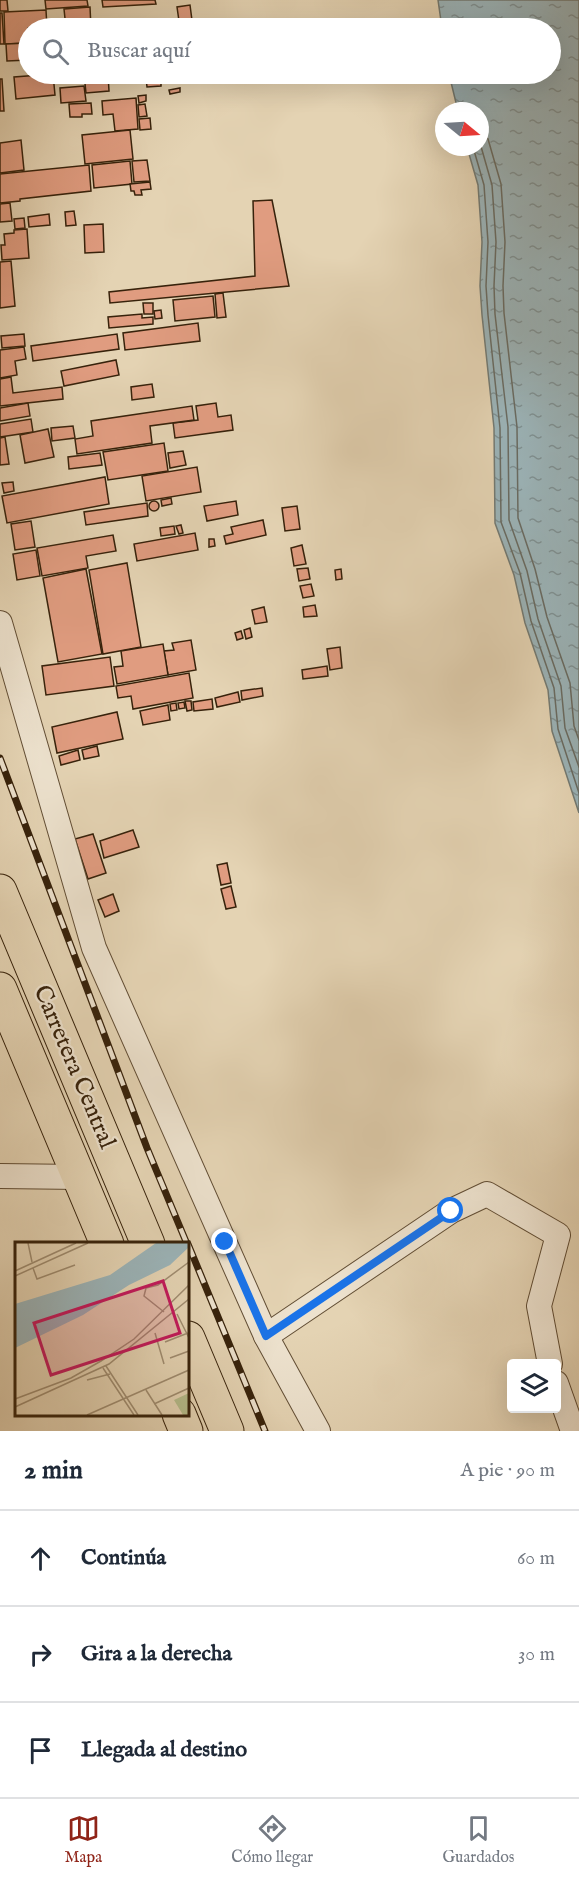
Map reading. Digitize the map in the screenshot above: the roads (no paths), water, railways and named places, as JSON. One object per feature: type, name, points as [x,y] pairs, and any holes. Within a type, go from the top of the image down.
[{"type":"highway","name":"Carretera Central","points":[[0,891],[147,1242]]},
{"type":"highway","name":"Carretera Central","points":[[0,989],[106,1242]]},
{"type":"highway","points":[[189,1340],[227,1431]]},
{"type":"highway","points":[[180,1416],[186,1431]]},
{"type":"street","points":[[0,622],[94,948],[266,1336],[318,1431]]},
{"type":"street","points":[[0,1176],[80,1177]]},
{"type":"street","points":[[266,1336],[451,1211],[487,1194],[558,1235],[539,1306],[549,1359]]},
{"type":"street","points":[[561,1397],[573,1431]]},
{"type":"water","points":[[438,0],[579,0],[579,813],[552,731],[548,690],[525,623],[514,575],[495,523],[494,428],[480,286],[482,242],[478,185],[470,156],[489,156],[489,102],[456,102],[451,84],[561,84],[561,18],[441,18]]},
{"type":"railway","points":[[0,758],[147,1148],[186,1242]]},
{"type":"railway","points":[[189,1246],[265,1431]]}]
